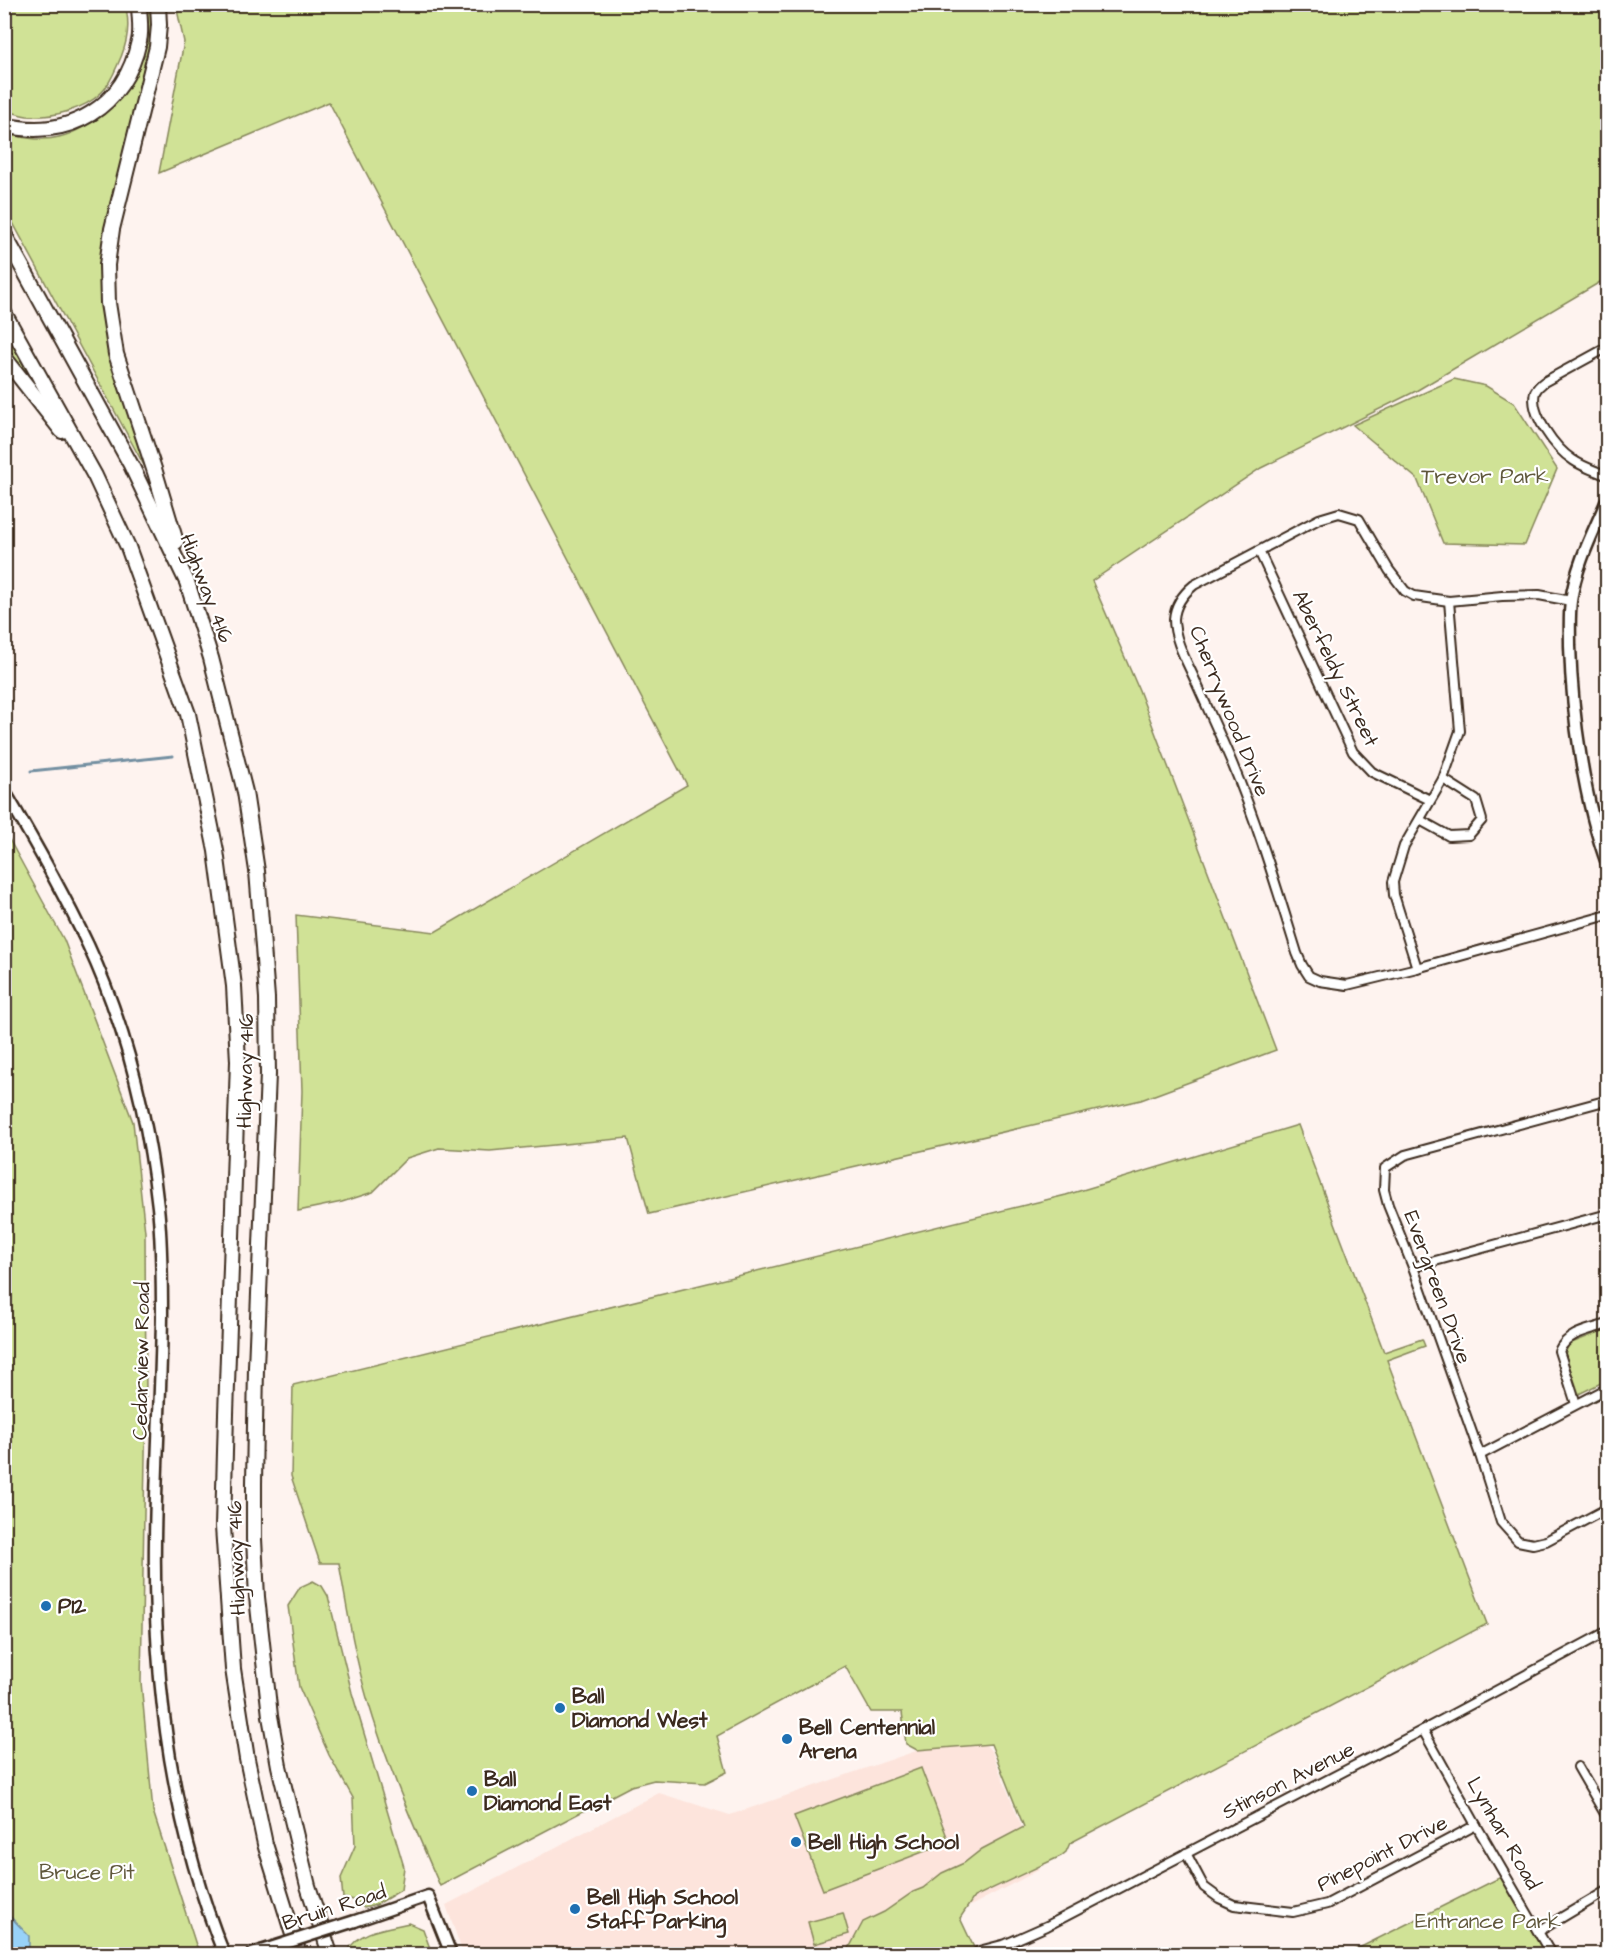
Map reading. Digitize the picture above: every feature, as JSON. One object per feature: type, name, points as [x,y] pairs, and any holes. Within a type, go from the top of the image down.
[{"type":"highway","points":[[4,125],[45,129],[69,124],[100,108],[122,83],[134,58],[140,39],[139,4]]},
{"type":"highway","points":[[158,4],[157,47],[112,229],[107,265],[108,303],[116,354],[155,472],[187,582]]},
{"type":"highway","name":"Highway 416","points":[[4,234],[131,465],[187,582],[231,728],[245,792],[257,871],[267,998],[268,1074],[256,1367],[254,1539],[257,1597],[268,1706],[279,1766],[308,1886],[330,1954]]},
{"type":"highway","name":"Highway 416","points":[[4,314],[95,476],[128,547],[188,714],[216,851],[234,986],[238,1061],[223,1527],[233,1669],[247,1759],[265,1844],[299,1954]]},
{"type":"highway","points":[[4,357],[95,476]]},
{"type":"main road","points":[[1608,498],[1578,568],[1571,601],[1571,682],[1575,719],[1587,788],[1608,866]]},
{"type":"main road","name":"Cedarview Road","points":[[4,790],[49,867],[88,946],[125,1044],[150,1145],[162,1268],[155,1538],[157,1641],[166,1730],[181,1819],[198,1884],[224,1954]]},
{"type":"main road","name":"Bruin Road","points":[[256,1953],[428,1896],[451,1954]]},
{"type":"street","points":[[1608,347],[1544,382],[1536,389],[1534,400],[1552,442],[1573,460],[1608,476]]},
{"type":"street","name":"Cherrywood Drive","points":[[1571,601],[1539,595],[1449,601],[1414,596],[1405,591],[1389,570],[1359,519],[1339,513],[1319,519],[1194,585],[1184,593],[1177,605],[1174,618],[1175,629],[1184,656],[1232,764],[1262,841],[1297,953],[1310,976],[1320,981],[1347,985],[1608,915]]},
{"type":"street","name":"Aberfeldy Street","points":[[1259,551],[1353,752],[1372,772],[1430,800]]},
{"type":"street","points":[[1417,968],[1394,895],[1393,882],[1404,846],[1443,779],[1460,731],[1449,601]]},
{"type":"street","points":[[1420,820],[1449,836],[1469,836],[1482,820],[1476,800],[1443,779]]},
{"type":"street","name":"Evergreen Drive","points":[[1608,1100],[1405,1155],[1385,1168],[1384,1190],[1480,1455],[1501,1522],[1518,1541],[1533,1544],[1546,1541],[1608,1508]]},
{"type":"street","points":[[1413,1267],[1608,1215]]},
{"type":"street","points":[[1576,1404],[1559,1351],[1563,1342],[1571,1335],[1608,1324]]},
{"type":"street","points":[[1480,1455],[1608,1388]]},
{"type":"street","name":"Stinson Avenue","points":[[979,1951],[1006,1944],[1047,1926],[1424,1730],[1608,1631]]},
{"type":"street","name":"Lynhar Road","points":[[1424,1730],[1551,1954]]},
{"type":"street","points":[[1578,1767],[1608,1819]]},
{"type":"street","name":"Pinepoint Drive","points":[[1186,1853],[1204,1887],[1219,1898],[1234,1905],[1293,1912],[1327,1904],[1476,1825]]},
{"type":"street","points":[[1539,1931],[1608,1890]]},
{"type":"shaded area","name":"Bell High School","points":[[974,1731],[992,1752],[1039,1870],[879,1954],[463,1954],[446,1905],[659,1793],[730,1815]]},
{"type":"green space","points":[[5,4],[125,5],[128,20],[126,42],[105,89],[86,104],[67,112],[47,116],[27,116],[5,110]]},
{"type":"green space","points":[[143,5],[151,5],[153,37],[102,292],[150,471],[147,471],[5,208],[4,134],[38,139],[59,137],[84,126],[109,107],[129,84],[140,60]]},
{"type":"green space","points":[[176,5],[1607,5],[1607,278],[1416,391],[1261,468],[1092,581],[1139,690],[1276,1050],[1141,1100],[649,1214],[628,1138],[490,1151],[439,1148],[407,1158],[373,1192],[342,1202],[298,1211],[302,1091],[296,915],[435,932],[687,785],[329,102],[159,173],[184,42]]},
{"type":"green space","points":[[4,330],[32,378],[29,379],[5,349]]},
{"type":"green space","name":"Trevor Park","points":[[1454,379],[1486,386],[1514,403],[1557,469],[1525,545],[1443,543],[1417,479],[1353,425]]},
{"type":"green space","name":"Bruce Pit","points":[[4,830],[64,940],[133,1122],[145,1232],[146,1401],[141,1682],[153,1811],[196,1945],[202,1954],[5,1954]]},
{"type":"green space","points":[[1298,1125],[1384,1352],[1422,1339],[1425,1346],[1387,1360],[1487,1624],[1070,1843],[1066,1852],[1061,1856],[974,1897],[960,1918],[977,1954],[846,1954],[863,1922],[923,1888],[942,1873],[964,1863],[982,1849],[1024,1827],[991,1744],[917,1750],[906,1744],[902,1712],[871,1712],[845,1666],[717,1736],[727,1772],[705,1783],[654,1780],[631,1786],[440,1886],[400,1793],[374,1722],[358,1665],[339,1563],[320,1563],[291,1476],[293,1385],[1066,1195]]},
{"type":"green space","points":[[1607,1329],[1607,1380],[1579,1394],[1565,1354],[1569,1344]]},
{"type":"green space","points":[[313,1581],[322,1586],[328,1596],[352,1693],[404,1867],[401,1890],[376,1905],[364,1908],[355,1900],[343,1898],[341,1878],[355,1846],[353,1798],[329,1755],[299,1687],[288,1606],[300,1587]]},
{"type":"green space","points":[[921,1768],[949,1842],[823,1890],[794,1816]]},
{"type":"green space","name":"Entrance Park","points":[[1503,1876],[1547,1954],[1347,1954]]},
{"type":"green space","points":[[843,1913],[849,1934],[814,1944],[808,1922]]},
{"type":"green space","points":[[409,1923],[423,1929],[432,1954],[349,1954],[348,1951],[353,1944],[366,1934]]},
{"type":"water","points":[[4,1910],[29,1936],[29,1954],[5,1954]]},
{"type":"waterway","points":[[31,771],[173,756]]},
{"type":"place","name":"P12","points":[[46,1606]]},
{"type":"place","name":"Ball Diamond West","points":[[560,1708]]},
{"type":"place","name":"Bell Centennial Arena","points":[[787,1739]]},
{"type":"place","name":"Ball Diamond East","points":[[472,1791]]},
{"type":"place","name":"Bell High School","points":[[796,1842]]},
{"type":"place","name":"Bell High School Staff Parking","points":[[575,1909]]}]
